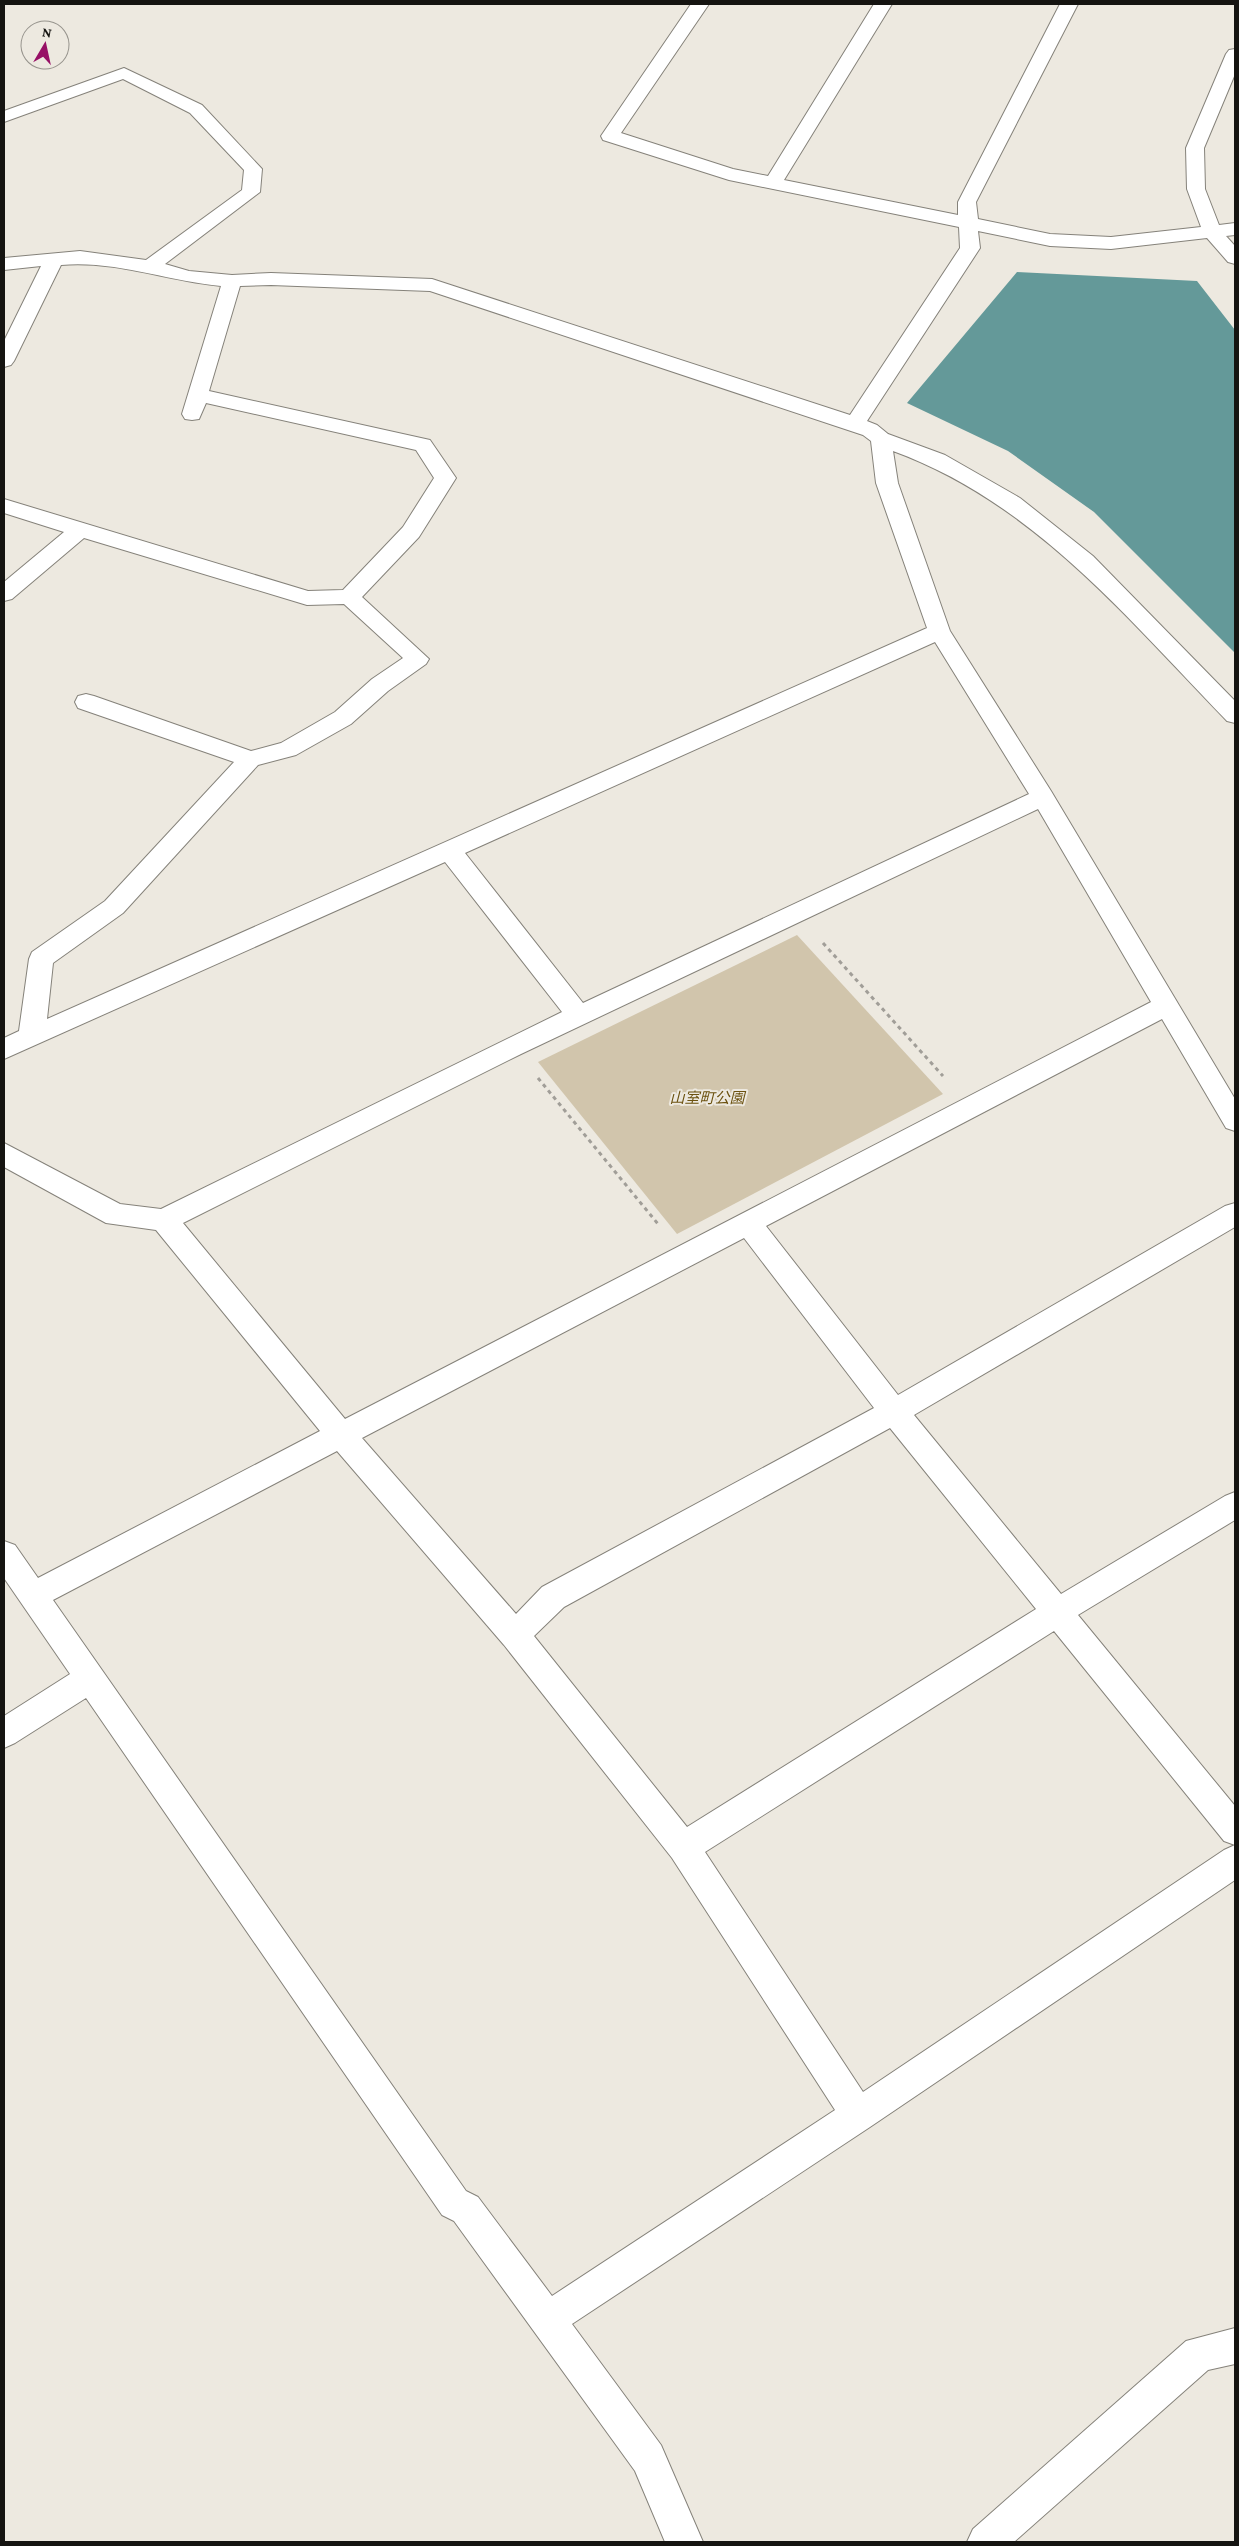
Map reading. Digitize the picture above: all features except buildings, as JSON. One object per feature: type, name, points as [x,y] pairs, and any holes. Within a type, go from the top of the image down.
[{"type":"street","points":[[700,4],[610,136],[729,174],[1050,240],[1111,243],[1235,228]]},
{"type":"street","points":[[772,183],[883,4]]},
{"type":"street","points":[[855,424],[970,248],[970,224],[967,202],[1069,4]]},
{"type":"street","points":[[1235,54],[1195,148],[1196,189],[1212,232],[1235,258]]},
{"type":"street","points":[[4,117],[124,73],[196,109],[253,169],[251,192],[150,266]]},
{"type":"street","points":[[4,264],[53,261],[80,257],[150,266],[187,277],[232,281],[271,279],[432,285],[855,424],[870,430],[881,439],[938,460],[1012,503],[1085,561],[1235,715]]},
{"type":"street","points":[[4,361],[53,261]]},
{"type":"street","points":[[232,281],[195,404],[423,445],[445,478],[411,532],[349,597]]},
{"type":"street","points":[[881,439],[887,484],[939,631],[1043,797],[1235,1121]]},
{"type":"street","points":[[4,506],[307,598],[349,597],[418,659],[380,685],[343,718],[288,749],[250,759],[114,907],[40,959],[40,981],[31,1037]]},
{"type":"street","points":[[4,594],[81,530]]},
{"type":"street","points":[[4,1049],[939,631]]},
{"type":"street","points":[[86,702],[250,759]]},
{"type":"street","points":[[4,1154],[116,1215],[164,1220],[512,1047],[1043,797]]},
{"type":"street","points":[[449,850],[580,1016]]},
{"type":"street","points":[[32,1595],[1167,1005]]},
{"type":"street","points":[[515,1636],[553,1597],[894,1412],[1235,1214]]},
{"type":"street","points":[[164,1220],[340,1434],[515,1636],[683,1847],[858,2115]]},
{"type":"street","points":[[748,1223],[894,1412],[1235,1830]]},
{"type":"street","points":[[683,1847],[1058,1612],[1235,1505]]},
{"type":"street","points":[[6,1560],[454,2203],[466,2209],[648,2458],[684,2542]]},
{"type":"street","points":[[4,1733],[90,1678]]},
{"type":"street","points":[[547,2320],[858,2115],[1235,1861]]},
{"type":"street","points":[[986,2542],[1199,2354],[1235,2346]]},
{"type":"path","points":[[796,913],[972,1108]]},
{"type":"path","points":[[512,1047],[684,1256]]},
{"type":"green space","name":"山室町公園","points":[[797,935],[943,1094],[677,1234],[538,1062]]},
{"type":"water","points":[[1017,272],[1197,281],[1235,330],[1235,653],[1094,512],[1008,451],[907,403]]}]
